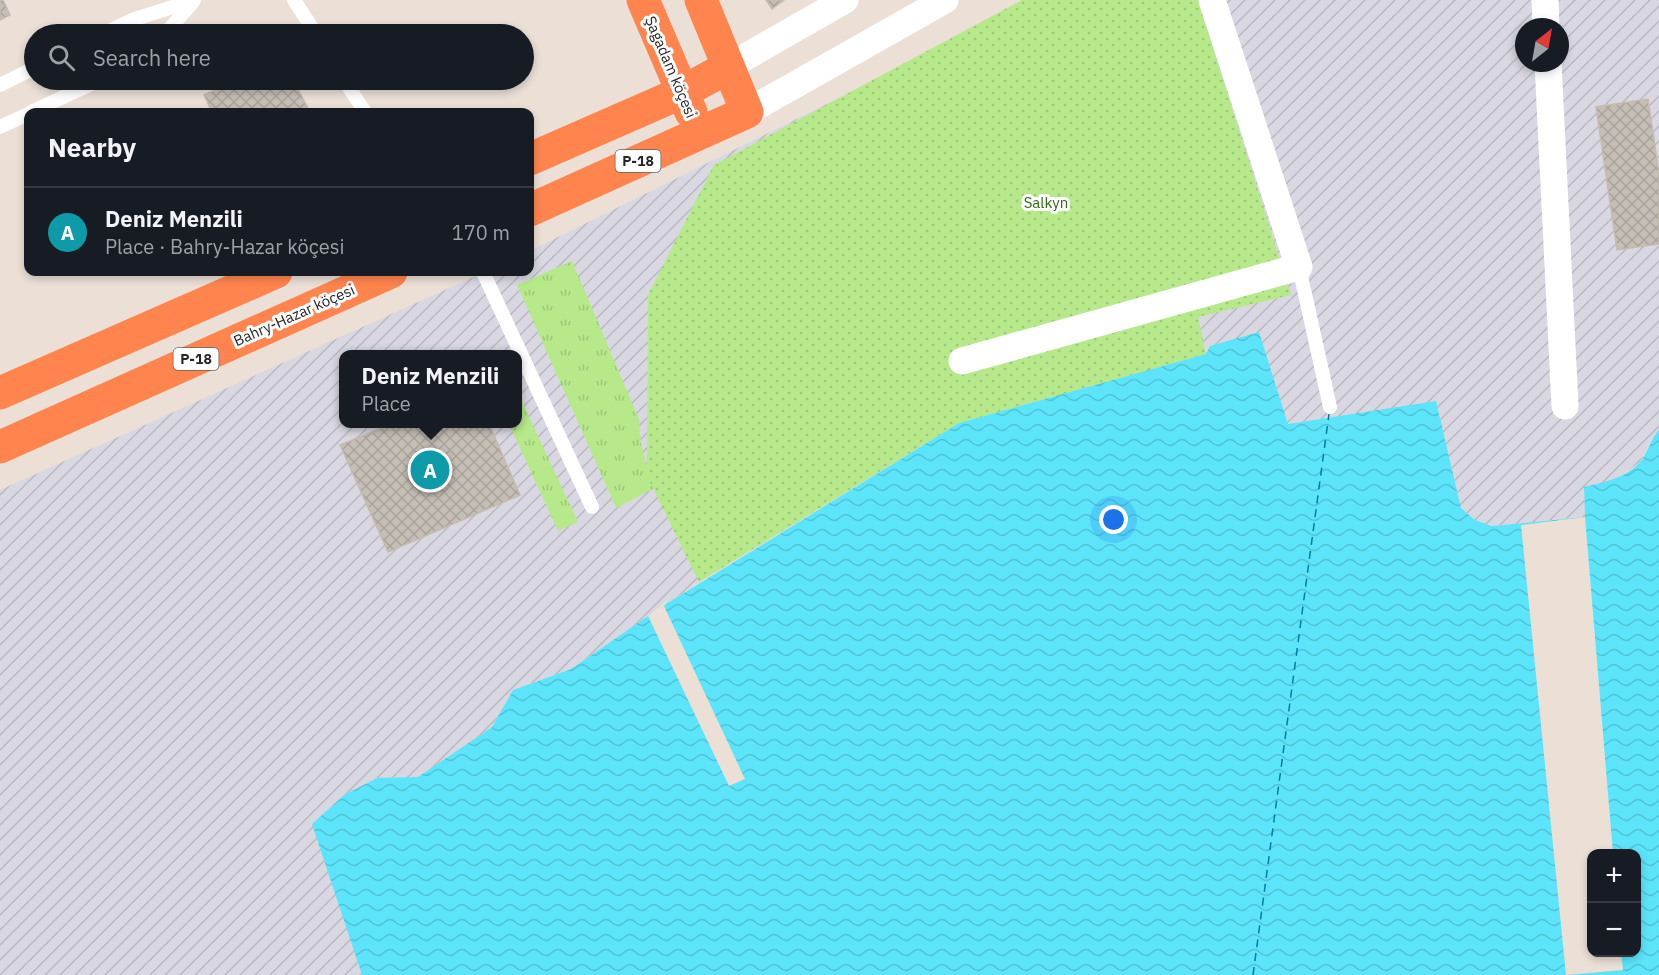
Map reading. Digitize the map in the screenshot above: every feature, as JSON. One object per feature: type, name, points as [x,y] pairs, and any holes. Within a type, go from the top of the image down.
[{"type":"highway","name":"Şagadam köçesi","points":[[643,0],[699,134]]},
{"type":"highway","points":[[701,0],[747,112]]},
{"type":"highway","points":[[534,157],[683,92],[728,67]]},
{"type":"highway","name":"P-18","points":[[534,208],[747,112]]},
{"type":"highway","points":[[0,393],[267,276]]},
{"type":"highway","name":"Bahry-Hazar köçesi","points":[[0,447],[382,276]]},
{"type":"street","points":[[728,67],[845,0]]},
{"type":"street","points":[[747,112],[945,0]]},
{"type":"street","points":[[962,361],[1299,267],[1212,0]]},
{"type":"street","points":[[1545,0],[1546,18]]},
{"type":"street","points":[[1548,72],[1565,406]]},
{"type":"lane","points":[[124,24],[194,0]]},
{"type":"lane","points":[[174,24],[194,0]]},
{"type":"lane","points":[[294,0],[310,24]]},
{"type":"lane","points":[[0,85],[24,73]]},
{"type":"lane","points":[[41,108],[79,90]]},
{"type":"lane","points":[[351,90],[362,108]]},
{"type":"lane","points":[[0,127],[24,116]]},
{"type":"lane","points":[[1299,267],[1330,406]]},
{"type":"lane","points":[[485,276],[519,350]]},
{"type":"lane","points":[[522,356],[592,507]]},
{"type":"shaded area","points":[[1097,0],[1659,0],[1659,430],[1653,436],[1640,462],[1616,479],[1584,487],[1585,517],[1492,526],[1475,520],[1461,508],[1436,402],[1288,424],[1210,346],[1206,354],[959,423],[699,582],[664,606],[670,597],[648,616],[571,669],[513,690],[492,727],[418,778],[377,778],[344,795],[313,824],[362,975],[0,975],[0,490],[476,276],[534,276],[534,249],[952,42]]},
{"type":"green space","name":"Salkyn","points":[[1022,0],[1198,0],[1291,295],[1198,317],[1206,354],[959,423],[699,582],[647,476],[648,295],[714,165]]},
{"type":"green space","points":[[572,261],[639,419],[641,444],[653,489],[616,508],[517,285]]},
{"type":"green space","points":[[522,402],[578,522],[558,531],[511,428],[522,428]]},
{"type":"water","points":[[1259,332],[1288,424],[1436,401],[1461,508],[1475,520],[1492,526],[1585,517],[1584,487],[1614,479],[1628,472],[1643,458],[1659,430],[1659,975],[362,975],[312,824],[344,795],[377,778],[418,777],[492,727],[513,690],[571,669],[648,616],[675,592],[666,604],[959,423],[1206,354],[1210,346]]},
{"type":"pier","points":[[1585,517],[1613,849],[1587,849],[1587,957],[1621,957],[1623,970],[1566,975],[1521,525]]},
{"type":"pier","points":[[675,592],[664,606],[745,779],[729,786],[648,616]]},
{"type":"building","points":[[0,0],[3,0],[10,15],[0,20]]},
{"type":"building","points":[[766,0],[784,0],[772,9]]},
{"type":"building","points":[[216,90],[298,90],[308,108],[210,108],[204,95]]},
{"type":"building","points":[[1648,99],[1659,173],[1659,244],[1617,250],[1596,107]]},
{"type":"building","points":[[381,428],[491,428],[520,495],[388,552],[340,445]]},
{"type":"ferry route","points":[[1253,975],[1329,414]]},
{"type":"place","name":"Deniz Menzili","points":[[430,470]]}]
